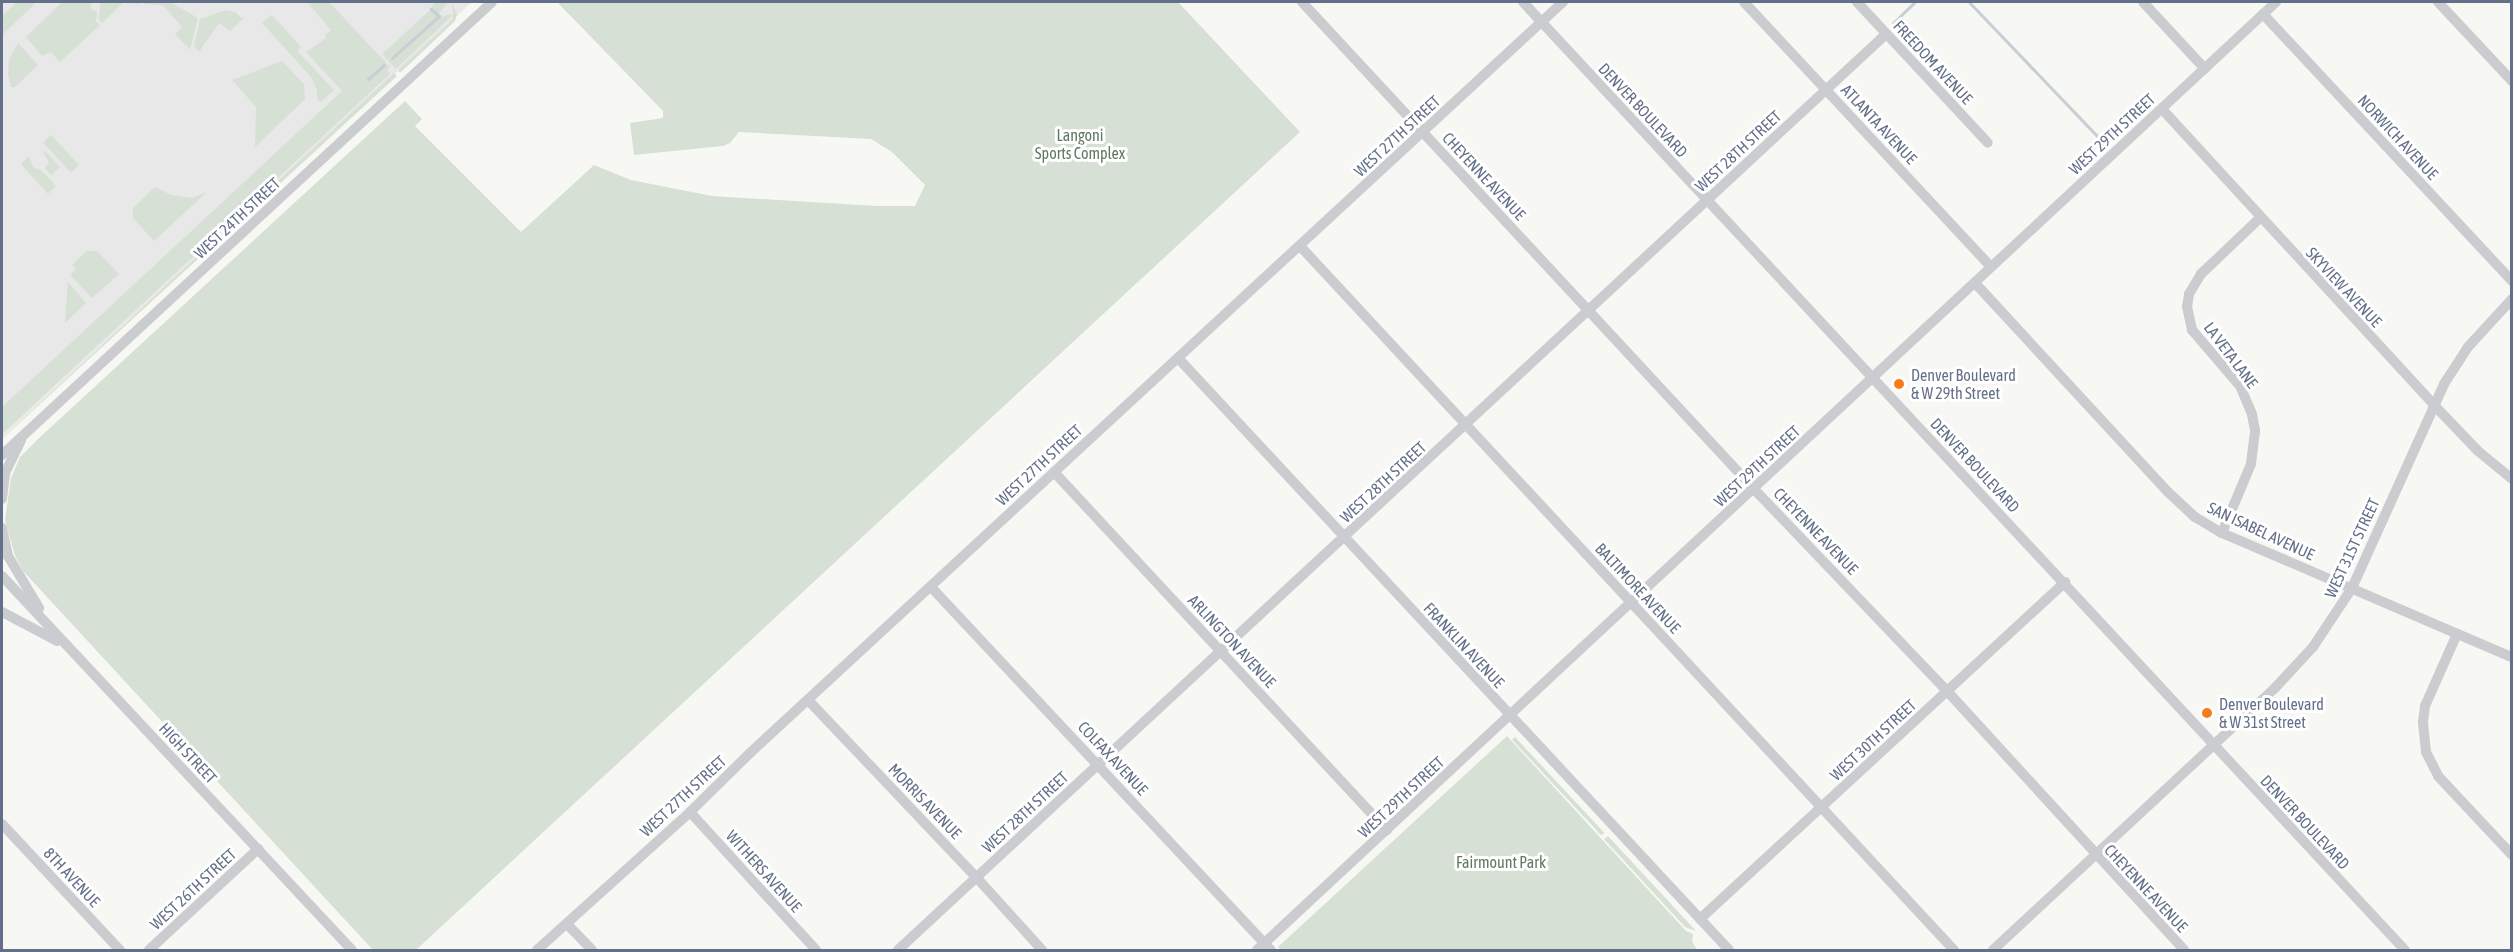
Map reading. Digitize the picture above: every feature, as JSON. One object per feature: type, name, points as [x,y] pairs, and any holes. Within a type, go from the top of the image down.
[{"type":"street","name":"WEST 24TH STREET","points":[[2,455],[492,2]]},
{"type":"street","name":"CHEYENNE AVENUE","points":[[1302,2],[1754,489],[1947,691],[2184,951]]},
{"type":"street","name":"DENVER BOULEVARD","points":[[1522,2],[2065,582],[2404,951]]},
{"type":"street","name":"WEST 27TH STREET","points":[[537,951],[690,812],[808,700],[1563,2]]},
{"type":"street","name":"ATLANTA AVENUE","points":[[1744,2],[1991,267]]},
{"type":"street","name":"FREEDOM AVENUE","points":[[1857,2],[1988,143]]},
{"type":"street","points":[[2143,2],[2205,69]]},
{"type":"street","name":"WEST 29TH STREET","points":[[1264,948],[1387,830],[2276,2]]},
{"type":"street","points":[[2438,2],[2511,81]]},
{"type":"street","name":"NORWICH AVENUE","points":[[2263,14],[2511,281]]},
{"type":"street","name":"WEST 28TH STREET","points":[[898,951],[1886,34]]},
{"type":"street","name":"SKYVIEW AVENUE","points":[[2162,109],[2433,404],[2478,451],[2511,479]]},
{"type":"street","name":"LA VETA LANE","points":[[2222,533],[2251,464],[2255,430],[2252,414],[2240,386],[2192,330],[2187,308],[2189,294],[2201,273],[2260,218]]},
{"type":"street","name":"BALTIMORE AVENUE","points":[[1300,246],[1823,807],[1954,951]]},
{"type":"street","name":"SAN ISABEL AVENUE","points":[[1975,283],[2181,506],[2201,522],[2511,657]]},
{"type":"street","name":"WEST 31ST STREET","points":[[1993,951],[2275,688],[2313,647],[2352,588],[2433,404],[2468,347],[2511,299]]},
{"type":"street","name":"FRANKLIN AVENUE","points":[[1178,358],[1729,951]]},
{"type":"street","points":[[2,499],[5,473],[23,436]]},
{"type":"street","name":"ARLINGTON AVENUE","points":[[1054,472],[1387,830]]},
{"type":"street","points":[[2,528],[8,556],[57,636]]},
{"type":"street","name":"HIGH STREET","points":[[2,576],[352,951]]},
{"type":"street","name":"WEST 30TH STREET","points":[[1700,918],[2065,582]]},
{"type":"street","name":"COLFAX AVENUE","points":[[931,587],[1098,764],[1264,948]]},
{"type":"street","points":[[2,612],[69,648]]},
{"type":"street","points":[[2457,634],[2425,706],[2423,723],[2426,752],[2438,776],[2511,855]]},
{"type":"street","name":"MORRIS AVENUE","points":[[808,700],[977,878],[1042,951]]},
{"type":"street","name":"WITHERS AVENUE","points":[[690,812],[816,951]]},
{"type":"street","name":"8TH AVENUE","points":[[2,824],[120,951]]},
{"type":"street","name":"WEST 26TH STREET","points":[[149,951],[258,849]]},
{"type":"street","points":[[567,924],[592,951]]},
{"type":"shaded area","points":[[2,2],[472,2],[2,437]]},
{"type":"green space","points":[[17,2],[37,2],[2,35],[2,16]]},
{"type":"green space","points":[[62,2],[91,2],[91,10],[97,11],[96,21],[100,25],[60,62],[51,52],[42,56],[26,37]]},
{"type":"green space","points":[[100,2],[141,2],[141,4],[123,3],[102,23],[99,20]]},
{"type":"green space","points":[[144,2],[170,2],[198,18],[190,50],[175,34],[182,27],[163,5],[144,4]]},
{"type":"green space","points":[[307,2],[329,2],[390,67],[387,70],[390,74],[2,434],[2,407],[342,91],[306,52],[326,38],[325,35],[331,30]]},
{"type":"green space","points":[[435,2],[449,2],[438,14],[441,17],[450,14],[452,16],[396,69],[382,54],[429,11]]},
{"type":"green space","name":"Langoni Sports Complex","points":[[557,2],[1178,2],[1300,132],[416,950],[373,950],[23,571],[15,556],[5,520],[11,478],[20,457],[38,439],[405,101],[422,119],[415,126],[521,232],[594,165],[631,180],[712,196],[877,206],[915,206],[925,185],[892,152],[871,139],[739,132],[730,143],[723,146],[634,155],[630,123],[663,118],[663,111]]},
{"type":"green space","points":[[452,3],[457,14],[455,21],[400,73],[398,70],[453,19]]},
{"type":"green space","points":[[226,10],[235,12],[243,19],[230,31],[219,23],[199,52],[194,46],[200,19]]},
{"type":"green space","points":[[272,15],[301,47],[297,51],[334,90],[321,102],[317,100],[317,91],[311,77],[262,23]]},
{"type":"green space","points":[[18,43],[38,65],[15,87],[11,87],[8,75],[9,59]]},
{"type":"green space","points":[[282,61],[304,84],[305,99],[255,147],[256,107],[232,80]]},
{"type":"green space","points":[[394,73],[397,76],[2,439],[2,438]]},
{"type":"green space","points":[[51,135],[79,165],[71,172],[43,143]]},
{"type":"green space","points":[[45,151],[60,167],[51,175],[45,168],[49,162],[43,153]]},
{"type":"green space","points":[[29,156],[33,167],[41,170],[56,186],[48,194],[21,164]]},
{"type":"green space","points":[[155,187],[171,195],[192,198],[207,192],[154,241],[133,218],[133,208]]},
{"type":"green space","points":[[87,251],[97,251],[119,274],[92,298],[70,275],[76,269],[72,265]]},
{"type":"green space","points":[[68,282],[86,303],[65,323]]},
{"type":"green space","name":"Fairmount Park","points":[[1507,736],[1686,931],[1693,934],[1692,941],[1697,950],[1281,950],[1278,947]]},
{"type":"green space","points":[[1515,737],[1604,833],[1601,836],[1512,740]]},
{"type":"green space","points":[[1608,836],[1696,931],[1685,927],[1604,839]]},
{"type":"waterway","points":[[1893,23],[1915,2]]},
{"type":"waterway","points":[[1969,2],[2100,139]]},
{"type":"waterway","points":[[392,58],[439,16],[431,9]]},
{"type":"waterway","points":[[368,79],[384,65]]},
{"type":"place","name":"Denver Boulevard & W 29th Street","points":[[1899,384]]},
{"type":"place","name":"Denver Boulevard & W 31st Street","points":[[2207,713]]}]
